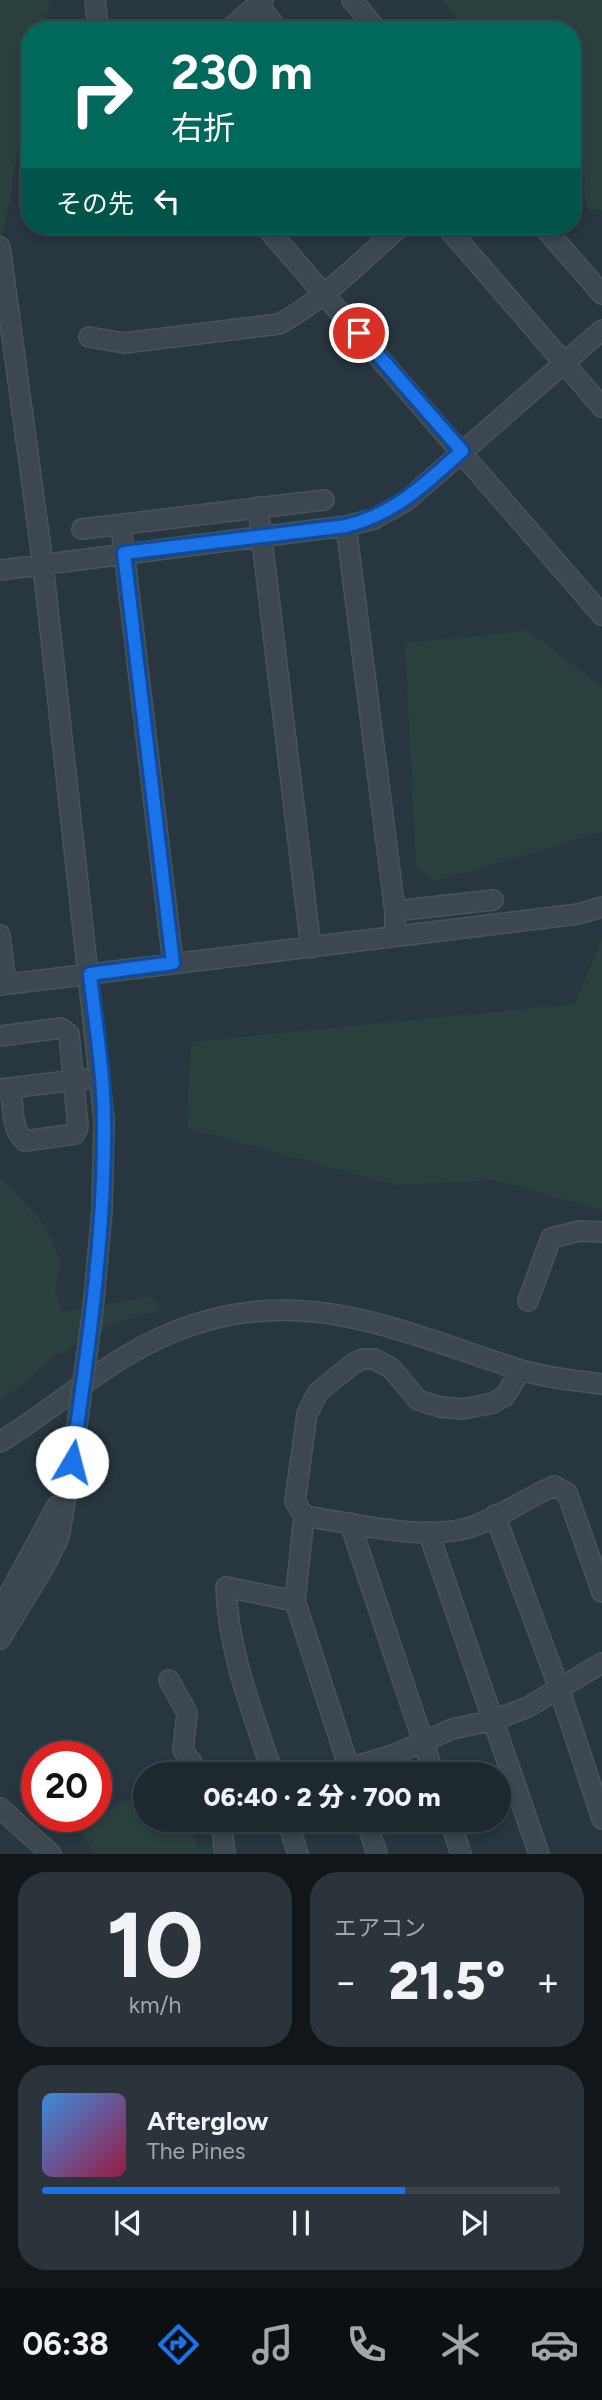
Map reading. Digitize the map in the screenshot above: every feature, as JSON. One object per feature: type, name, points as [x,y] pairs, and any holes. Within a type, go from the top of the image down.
[{"type":"street","points":[[96,0],[98,21]]},
{"type":"street","points":[[352,0],[370,21]]},
{"type":"street","points":[[239,21],[261,2],[273,21]]},
{"type":"street","points":[[273,235],[602,615]]},
{"type":"street","points":[[89,337],[124,343],[279,324],[302,312],[391,235]]},
{"type":"street","points":[[454,235],[602,407]]},
{"type":"street","points":[[551,235],[602,294]]},
{"type":"street","points":[[0,247],[43,565],[104,1120],[102,1211],[93,1309],[59,1537],[0,1639]]},
{"type":"street","points":[[0,570],[346,526],[373,519],[406,501],[602,330]]},
{"type":"street","points":[[82,528],[121,526],[324,500]]},
{"type":"street","points":[[258,507],[311,948]]},
{"type":"street","points":[[121,526],[173,963]]},
{"type":"street","points":[[346,526],[395,911],[395,936]]},
{"type":"street","points":[[395,911],[493,900]]},
{"type":"street","points":[[0,935],[3,985],[578,914],[602,907]]},
{"type":"street","points":[[0,1036],[61,1028],[69,1034],[73,1080],[78,1127],[75,1134],[25,1141],[17,1131],[6,1089],[73,1080],[100,1077]]},
{"type":"street","points":[[528,1301],[551,1238],[580,1231],[602,1232]]},
{"type":"street","points":[[0,1442],[84,1382],[159,1338],[192,1325],[259,1311],[312,1310],[368,1319],[521,1370],[602,1384]]},
{"type":"street","points":[[347,1762],[295,1601],[304,1516],[295,1501],[307,1414],[318,1391],[354,1363],[374,1359],[391,1368],[418,1400],[440,1407],[463,1409],[493,1403],[505,1396],[521,1370]]},
{"type":"street","points":[[0,1611],[52,1519],[72,1462]]},
{"type":"street","points":[[304,1516],[429,1534],[474,1527],[554,1486],[567,1493],[602,1592]]},
{"type":"street","points":[[495,1515],[559,1688],[602,1819]]},
{"type":"street","points":[[350,1523],[430,1762]]},
{"type":"street","points":[[429,1534],[539,1854]]},
{"type":"street","points":[[269,1762],[236,1659],[228,1623],[226,1587],[295,1601]]},
{"type":"street","points":[[374,1762],[452,1729],[494,1720],[528,1707],[602,1663]]},
{"type":"street","points":[[169,1680],[187,1713],[183,1750],[192,1762]]},
{"type":"street","points":[[0,1808],[51,1854]]},
{"type":"street","points":[[222,1832],[225,1854]]},
{"type":"street","points":[[291,1832],[298,1854]]},
{"type":"street","points":[[370,1832],[377,1854]]},
{"type":"street","points":[[454,1832],[461,1854]]},
{"type":"green space","points":[[0,0],[50,0],[45,21],[21,21],[21,134],[0,252]]},
{"type":"green space","points":[[441,0],[602,0],[602,211],[587,208],[581,166],[581,21],[459,21]]},
{"type":"green space","points":[[529,631],[602,687],[602,832],[436,881],[416,866],[405,643]]},
{"type":"green space","points":[[602,938],[602,1210],[497,1180],[396,1185],[187,1128],[191,1042],[575,1004]]},
{"type":"green space","points":[[0,1176],[44,1224],[61,1261],[55,1292],[63,1312],[151,1296],[161,1310],[113,1324],[54,1357],[0,1402]]},
{"type":"green space","points":[[133,1798],[133,1832],[191,1832],[198,1847],[217,1845],[218,1854],[96,1854],[80,1832],[112,1832],[112,1808]]},
{"type":"route","points":[[72,1462],[93,1309],[102,1211],[104,1120],[90,974],[173,963],[124,553],[346,526],[373,519],[406,501],[462,451],[359,333]]}]
